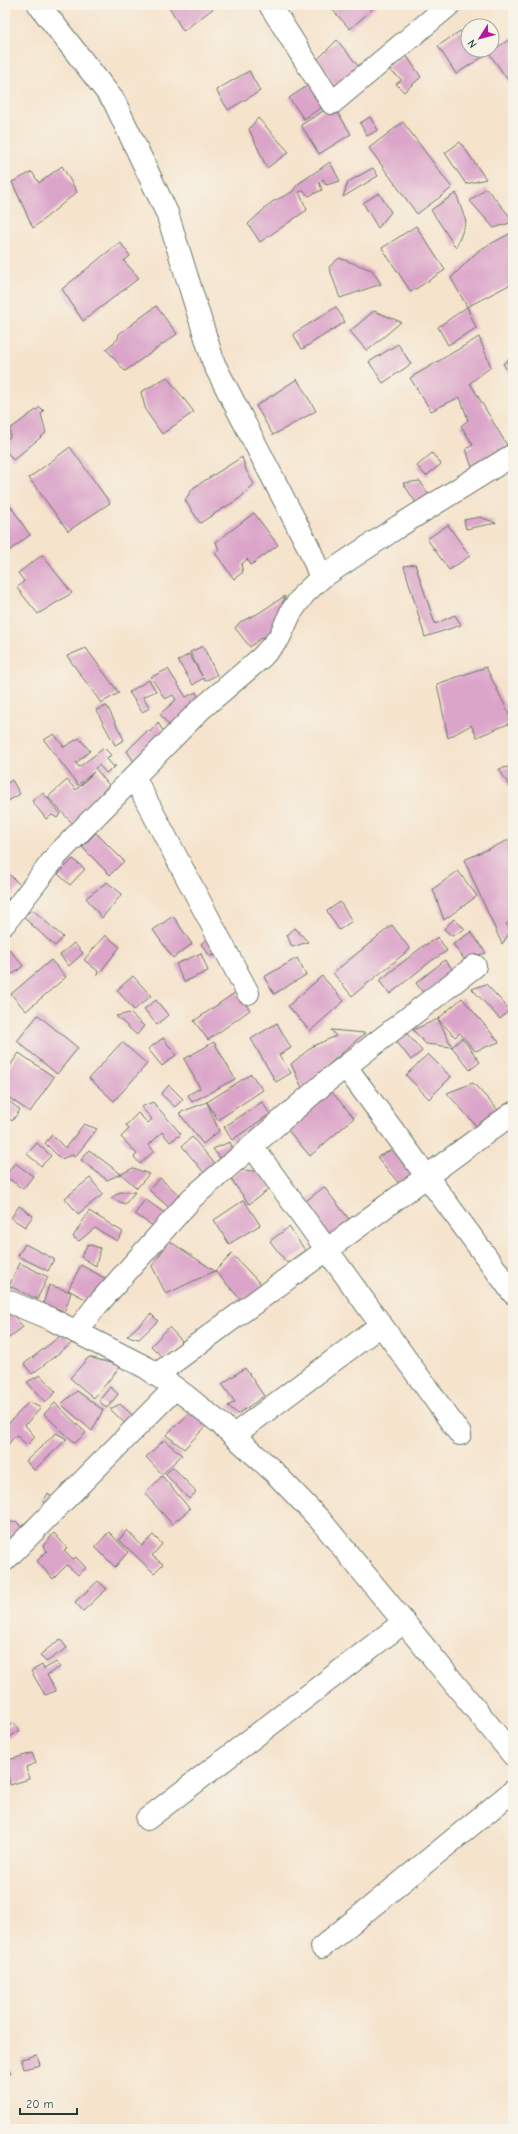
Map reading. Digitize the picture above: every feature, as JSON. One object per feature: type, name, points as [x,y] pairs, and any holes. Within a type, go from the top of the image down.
[{"type":"street","points":[[40,5],[114,101],[167,213],[214,364],[309,548],[321,578]]},
{"type":"street","points":[[270,5],[332,103],[448,5]]},
{"type":"street","points":[[5,923],[57,855],[200,710],[262,657],[279,638],[291,612],[304,594],[321,578],[399,526],[513,455]]},
{"type":"street","points":[[134,777],[248,993]]},
{"type":"street","points":[[76,1332],[97,1305],[192,1198],[346,1067],[475,966]]},
{"type":"street","points":[[346,1067],[513,1293]]},
{"type":"street","points":[[156,1374],[426,1175],[512,1117]]},
{"type":"street","points":[[252,1146],[460,1434]]},
{"type":"street","points":[[5,1300],[76,1332],[156,1374],[234,1435],[274,1472],[322,1521],[513,1755]]},
{"type":"street","points":[[234,1435],[381,1325]]},
{"type":"street","points":[[5,1560],[175,1388]]},
{"type":"street","points":[[147,1819],[404,1622]]},
{"type":"street","points":[[322,1947],[513,1791]]},
{"type":"building","points":[[168,5],[218,5],[183,31]]},
{"type":"building","points":[[328,5],[377,5],[350,29]]},
{"type":"building","points":[[460,31],[460,58],[481,58],[456,74],[438,46]]},
{"type":"building","points":[[513,37],[512,86],[492,58],[500,58],[500,46]]},
{"type":"building","points":[[337,40],[360,68],[336,87],[317,60]]},
{"type":"building","points":[[406,55],[421,77],[404,92],[396,84],[402,80],[387,68]]},
{"type":"building","points":[[249,71],[260,91],[228,110],[216,90]]},
{"type":"building","points":[[310,84],[325,105],[304,119],[289,98]]},
{"type":"building","points":[[333,105],[351,134],[319,154],[301,125]]},
{"type":"building","points":[[370,117],[378,130],[367,136],[360,123]]},
{"type":"building","points":[[258,118],[289,152],[267,168],[249,129]]},
{"type":"building","points":[[403,122],[452,188],[417,214],[369,148]]},
{"type":"building","points":[[460,142],[486,179],[466,184],[445,153]]},
{"type":"building","points":[[330,162],[340,181],[326,185],[323,179],[319,182],[322,190],[309,196],[303,191],[299,192],[307,210],[260,242],[248,224],[272,202],[292,192],[298,184]]},
{"type":"building","points":[[62,166],[77,192],[33,228],[12,182],[32,172],[39,183]]},
{"type":"building","points":[[373,168],[378,176],[343,197],[348,182]]},
{"type":"building","points":[[486,188],[513,220],[513,222],[494,228],[470,201]]},
{"type":"building","points":[[379,193],[391,212],[378,228],[363,203]]},
{"type":"building","points":[[456,193],[466,222],[456,248],[431,210]]},
{"type":"building","points":[[416,226],[445,270],[411,292],[382,248]]},
{"type":"building","points":[[513,232],[513,283],[467,307],[451,278],[479,250]]},
{"type":"building","points":[[120,242],[130,256],[124,261],[139,278],[83,321],[62,289]]},
{"type":"building","points":[[339,258],[372,270],[381,284],[340,298],[329,267]]},
{"type":"building","points":[[156,306],[177,334],[125,371],[106,349],[118,339],[119,334]]},
{"type":"building","points":[[336,307],[345,322],[302,349],[293,334]]},
{"type":"building","points":[[467,307],[476,328],[448,345],[438,327]]},
{"type":"building","points":[[374,311],[401,322],[367,351],[350,331]]},
{"type":"building","points":[[479,337],[491,367],[470,383],[508,447],[472,468],[466,449],[473,445],[461,426],[468,420],[460,397],[431,411],[410,378]]},
{"type":"building","points":[[398,344],[411,364],[383,383],[369,362]]},
{"type":"building","points":[[513,356],[513,379],[503,364]]},
{"type":"building","points":[[167,377],[194,412],[162,434],[146,411],[141,392]]},
{"type":"building","points":[[297,379],[316,411],[273,435],[256,406]]},
{"type":"building","points":[[40,407],[44,411],[41,414],[46,433],[13,460],[5,449],[5,441],[10,437],[10,429]]},
{"type":"building","points":[[70,447],[110,503],[68,531],[29,478]]},
{"type":"building","points":[[432,453],[441,464],[426,476],[417,466]]},
{"type":"building","points":[[242,457],[246,470],[254,484],[240,498],[200,523],[185,500],[193,488]]},
{"type":"building","points":[[420,481],[429,495],[416,503],[403,483]]},
{"type":"building","points":[[5,498],[30,535],[5,554]]},
{"type":"building","points":[[254,513],[278,545],[251,565],[247,559],[241,565],[243,572],[234,579],[215,553],[219,550],[216,542]]},
{"type":"building","points":[[480,517],[496,523],[466,529],[464,520]]},
{"type":"building","points":[[448,525],[470,556],[449,570],[427,539]]},
{"type":"building","points":[[42,555],[72,593],[38,614],[17,588],[24,581],[18,573]]},
{"type":"building","points":[[415,564],[435,624],[455,615],[461,625],[425,637],[404,566]]},
{"type":"building","points":[[285,596],[273,635],[265,641],[262,637],[250,647],[235,628],[240,622],[257,614]]},
{"type":"building","points":[[203,646],[217,675],[205,681],[203,678],[193,685],[178,661],[189,654],[202,676],[190,652]]},
{"type":"building","points":[[86,648],[119,693],[101,703],[67,656]]},
{"type":"building","points":[[486,667],[513,722],[477,737],[471,725],[448,738],[437,684]]},
{"type":"building","points":[[168,669],[186,697],[196,692],[201,703],[171,728],[160,714],[176,700],[173,695],[165,699],[151,677]]},
{"type":"building","points":[[149,680],[156,691],[143,697],[150,708],[142,712],[129,692]]},
{"type":"building","points":[[107,706],[124,740],[115,745],[96,710]]},
{"type":"building","points":[[158,722],[164,733],[135,763],[127,751],[148,730],[150,732]]},
{"type":"building","points":[[54,734],[64,747],[79,738],[90,751],[76,763],[79,767],[104,748],[111,755],[107,759],[113,766],[116,766],[106,773],[99,765],[95,768],[109,785],[100,795],[105,801],[91,807],[73,824],[48,797],[67,780],[76,790],[94,772],[78,785],[44,740]]},
{"type":"building","points":[[513,766],[513,792],[499,769]]},
{"type":"building","points":[[12,780],[20,794],[5,803],[5,785]]},
{"type":"building","points":[[43,793],[61,814],[57,818],[52,815],[46,819],[32,801]]},
{"type":"building","points":[[96,833],[124,861],[110,875],[82,847]]},
{"type":"building","points":[[513,838],[513,919],[506,924],[511,931],[502,944],[464,860]]},
{"type":"building","points":[[73,859],[85,869],[70,885],[58,874]]},
{"type":"building","points":[[5,870],[21,886],[5,902]]},
{"type":"building","points":[[458,871],[477,896],[444,920],[433,889]]},
{"type":"building","points":[[107,882],[122,894],[102,918],[86,898]]},
{"type":"building","points":[[340,902],[352,921],[339,930],[327,911]]},
{"type":"building","points":[[33,910],[63,937],[55,946],[22,916]]},
{"type":"building","points":[[173,916],[192,944],[173,958],[153,930]]},
{"type":"building","points":[[454,919],[465,929],[452,936],[444,929]]},
{"type":"building","points":[[392,925],[410,949],[352,996],[333,973]]},
{"type":"building","points":[[295,928],[308,942],[292,947],[287,935]]},
{"type":"building","points":[[216,932],[220,954],[210,956],[201,944]]},
{"type":"building","points":[[471,932],[486,953],[464,959],[453,944]]},
{"type":"building","points":[[105,935],[120,947],[97,976],[98,971],[84,960]]},
{"type":"building","points":[[438,937],[447,951],[431,961],[390,994],[379,981],[422,947]]},
{"type":"building","points":[[74,943],[83,953],[69,966],[60,955]]},
{"type":"building","points":[[9,949],[23,966],[13,974],[5,970],[5,953]]},
{"type":"building","points":[[201,953],[208,971],[184,982],[176,964]]},
{"type":"building","points":[[297,958],[306,975],[274,994],[264,977]]},
{"type":"building","points":[[51,960],[66,977],[26,1011],[11,994]]},
{"type":"building","points":[[445,960],[453,970],[424,994],[416,983]]},
{"type":"building","points":[[133,976],[151,996],[134,1010],[117,990]]},
{"type":"building","points":[[322,976],[344,1001],[310,1031],[288,1006]]},
{"type":"building","points":[[486,984],[510,1010],[500,1019],[472,989]]},
{"type":"building","points":[[236,992],[250,1010],[208,1040],[194,1021]]},
{"type":"building","points":[[462,998],[499,1042],[475,1051],[460,1033],[455,1037],[438,1019]]},
{"type":"building","points":[[156,1000],[168,1015],[157,1025],[144,1009]]},
{"type":"building","points":[[130,1013],[144,1026],[137,1035],[116,1016]]},
{"type":"building","points":[[38,1015],[78,1048],[57,1074],[17,1041]]},
{"type":"building","points":[[438,1019],[452,1047],[426,1044],[413,1030]]},
{"type":"building","points":[[277,1023],[291,1048],[279,1055],[291,1073],[276,1082],[251,1039]]},
{"type":"building","points":[[403,1029],[422,1051],[411,1060],[393,1037]]},
{"type":"building","points":[[331,1030],[365,1033],[302,1088],[291,1064],[313,1046],[336,1036]]},
{"type":"building","points":[[163,1038],[176,1055],[162,1066],[148,1049]]},
{"type":"building","points":[[462,1038],[480,1062],[470,1070],[452,1047]]},
{"type":"building","points":[[122,1042],[147,1064],[114,1101],[89,1078]]},
{"type":"building","points":[[214,1042],[235,1079],[192,1102],[188,1095],[200,1088],[184,1059]]},
{"type":"building","points":[[19,1053],[54,1077],[30,1112],[5,1095],[5,1073]]},
{"type":"building","points":[[428,1054],[451,1077],[429,1099],[406,1075]]},
{"type":"building","points":[[251,1074],[263,1090],[218,1120],[207,1102]]},
{"type":"building","points":[[473,1083],[499,1111],[479,1129],[447,1093]]},
{"type":"building","points":[[169,1085],[183,1099],[175,1107],[161,1094]]},
{"type":"building","points":[[331,1091],[354,1118],[310,1156],[287,1129]]},
{"type":"building","points":[[5,1098],[20,1110],[12,1121],[5,1115]]},
{"type":"building","points":[[153,1102],[181,1134],[170,1142],[162,1132],[149,1145],[154,1151],[140,1164],[134,1157],[137,1154],[121,1137],[129,1129],[126,1125],[138,1113],[148,1123],[152,1119],[141,1107]]},
{"type":"building","points":[[207,1102],[219,1131],[203,1144],[179,1113]]},
{"type":"building","points":[[262,1102],[270,1114],[232,1140],[224,1127]]},
{"type":"building","points":[[84,1124],[97,1129],[75,1157],[72,1155],[61,1159],[45,1143],[52,1135],[65,1148]]},
{"type":"building","points":[[192,1137],[216,1165],[205,1174],[182,1146]]},
{"type":"building","points":[[230,1142],[234,1152],[220,1158],[213,1149]]},
{"type":"building","points":[[37,1143],[51,1156],[41,1166],[27,1154]]},
{"type":"building","points":[[396,1148],[417,1173],[401,1186],[377,1157]]},
{"type":"building","points":[[89,1150],[121,1174],[107,1180],[81,1160]]},
{"type":"building","points":[[15,1163],[33,1176],[23,1189],[5,1176]]},
{"type":"building","points":[[133,1168],[149,1174],[137,1188],[121,1174]]},
{"type":"building","points":[[241,1170],[266,1172],[276,1184],[249,1204],[230,1178]]},
{"type":"building","points":[[90,1178],[103,1194],[78,1214],[65,1198]]},
{"type":"building","points":[[160,1178],[188,1203],[173,1211],[149,1190]]},
{"type":"building","points":[[324,1187],[352,1223],[331,1240],[302,1204]]},
{"type":"building","points":[[120,1192],[135,1192],[125,1204],[111,1198]]},
{"type":"building","points":[[145,1199],[166,1214],[156,1228],[135,1214]]},
{"type":"building","points":[[244,1200],[260,1225],[229,1244],[214,1220]]},
{"type":"building","points":[[19,1206],[33,1216],[25,1227],[11,1218]]},
{"type":"building","points":[[89,1211],[123,1232],[117,1241],[95,1228],[79,1241],[73,1237]]},
{"type":"building","points":[[289,1227],[305,1250],[287,1263],[270,1241]]},
{"type":"building","points":[[169,1241],[215,1271],[166,1294],[152,1266]]},
{"type":"building","points":[[25,1244],[54,1259],[48,1271],[18,1256]]},
{"type":"building","points":[[88,1244],[100,1248],[96,1266],[81,1257]]},
{"type":"building","points":[[232,1254],[268,1292],[241,1300],[215,1271]]},
{"type":"building","points":[[20,1263],[48,1277],[37,1299],[9,1286]]},
{"type":"building","points":[[81,1265],[110,1281],[97,1305],[68,1290]]},
{"type":"building","points":[[49,1285],[71,1292],[65,1311],[43,1304]]},
{"type":"building","points":[[12,1313],[23,1327],[5,1341],[5,1319]]},
{"type":"building","points":[[151,1314],[158,1321],[139,1339],[127,1336]]},
{"type":"building","points":[[169,1327],[182,1341],[164,1359],[151,1346]]},
{"type":"building","points":[[64,1333],[72,1343],[32,1374],[24,1364]]},
{"type":"building","points":[[89,1357],[121,1366],[94,1398],[70,1378]]},
{"type":"building","points":[[245,1368],[264,1396],[238,1414],[228,1406],[235,1402],[222,1384]]},
{"type":"building","points":[[40,1375],[56,1392],[45,1402],[27,1382]]},
{"type":"building","points":[[110,1387],[118,1394],[107,1408],[99,1401]]},
{"type":"building","points":[[77,1391],[103,1410],[92,1431],[61,1404]]},
{"type":"building","points":[[29,1402],[41,1408],[25,1425],[35,1437],[27,1445],[16,1435],[5,1448],[5,1427]]},
{"type":"building","points":[[55,1403],[86,1433],[75,1443],[44,1414]]},
{"type":"building","points":[[120,1404],[138,1420],[130,1428],[110,1409]]},
{"type":"building","points":[[195,1408],[212,1420],[184,1449],[166,1435]]},
{"type":"building","points":[[56,1433],[67,1439],[34,1470],[26,1461]]},
{"type":"building","points":[[164,1440],[182,1455],[162,1474],[146,1457]]},
{"type":"building","points":[[173,1467],[196,1492],[189,1499],[165,1474]]},
{"type":"building","points":[[162,1476],[190,1509],[172,1524],[145,1494]]},
{"type":"building","points":[[48,1494],[56,1500],[51,1506],[43,1501]]},
{"type":"building","points":[[5,1516],[13,1523],[16,1521],[21,1527],[28,1520],[31,1524],[14,1542],[5,1535]]},
{"type":"building","points":[[127,1530],[142,1546],[153,1535],[162,1544],[152,1556],[163,1564],[154,1573],[119,1540]]},
{"type":"building","points":[[109,1532],[128,1552],[115,1567],[95,1547]]},
{"type":"building","points":[[54,1533],[67,1548],[64,1550],[73,1559],[76,1557],[86,1568],[78,1575],[67,1565],[53,1579],[37,1561],[47,1551],[43,1546]]},
{"type":"building","points":[[98,1581],[107,1589],[83,1611],[75,1602]]},
{"type":"building","points":[[60,1639],[67,1648],[46,1662],[40,1655]]},
{"type":"building","points":[[56,1662],[60,1667],[47,1675],[56,1691],[45,1695],[31,1671],[42,1665],[44,1669]]},
{"type":"building","points":[[14,1723],[19,1731],[5,1740],[5,1728]]},
{"type":"building","points":[[32,1753],[36,1763],[26,1767],[29,1779],[10,1785],[5,1761]]},
{"type":"building","points":[[37,2055],[40,2065],[24,2069],[21,2059]]},
{"type":"building","points":[[6,2060],[11,2073],[5,2076],[5,2061]]}]
